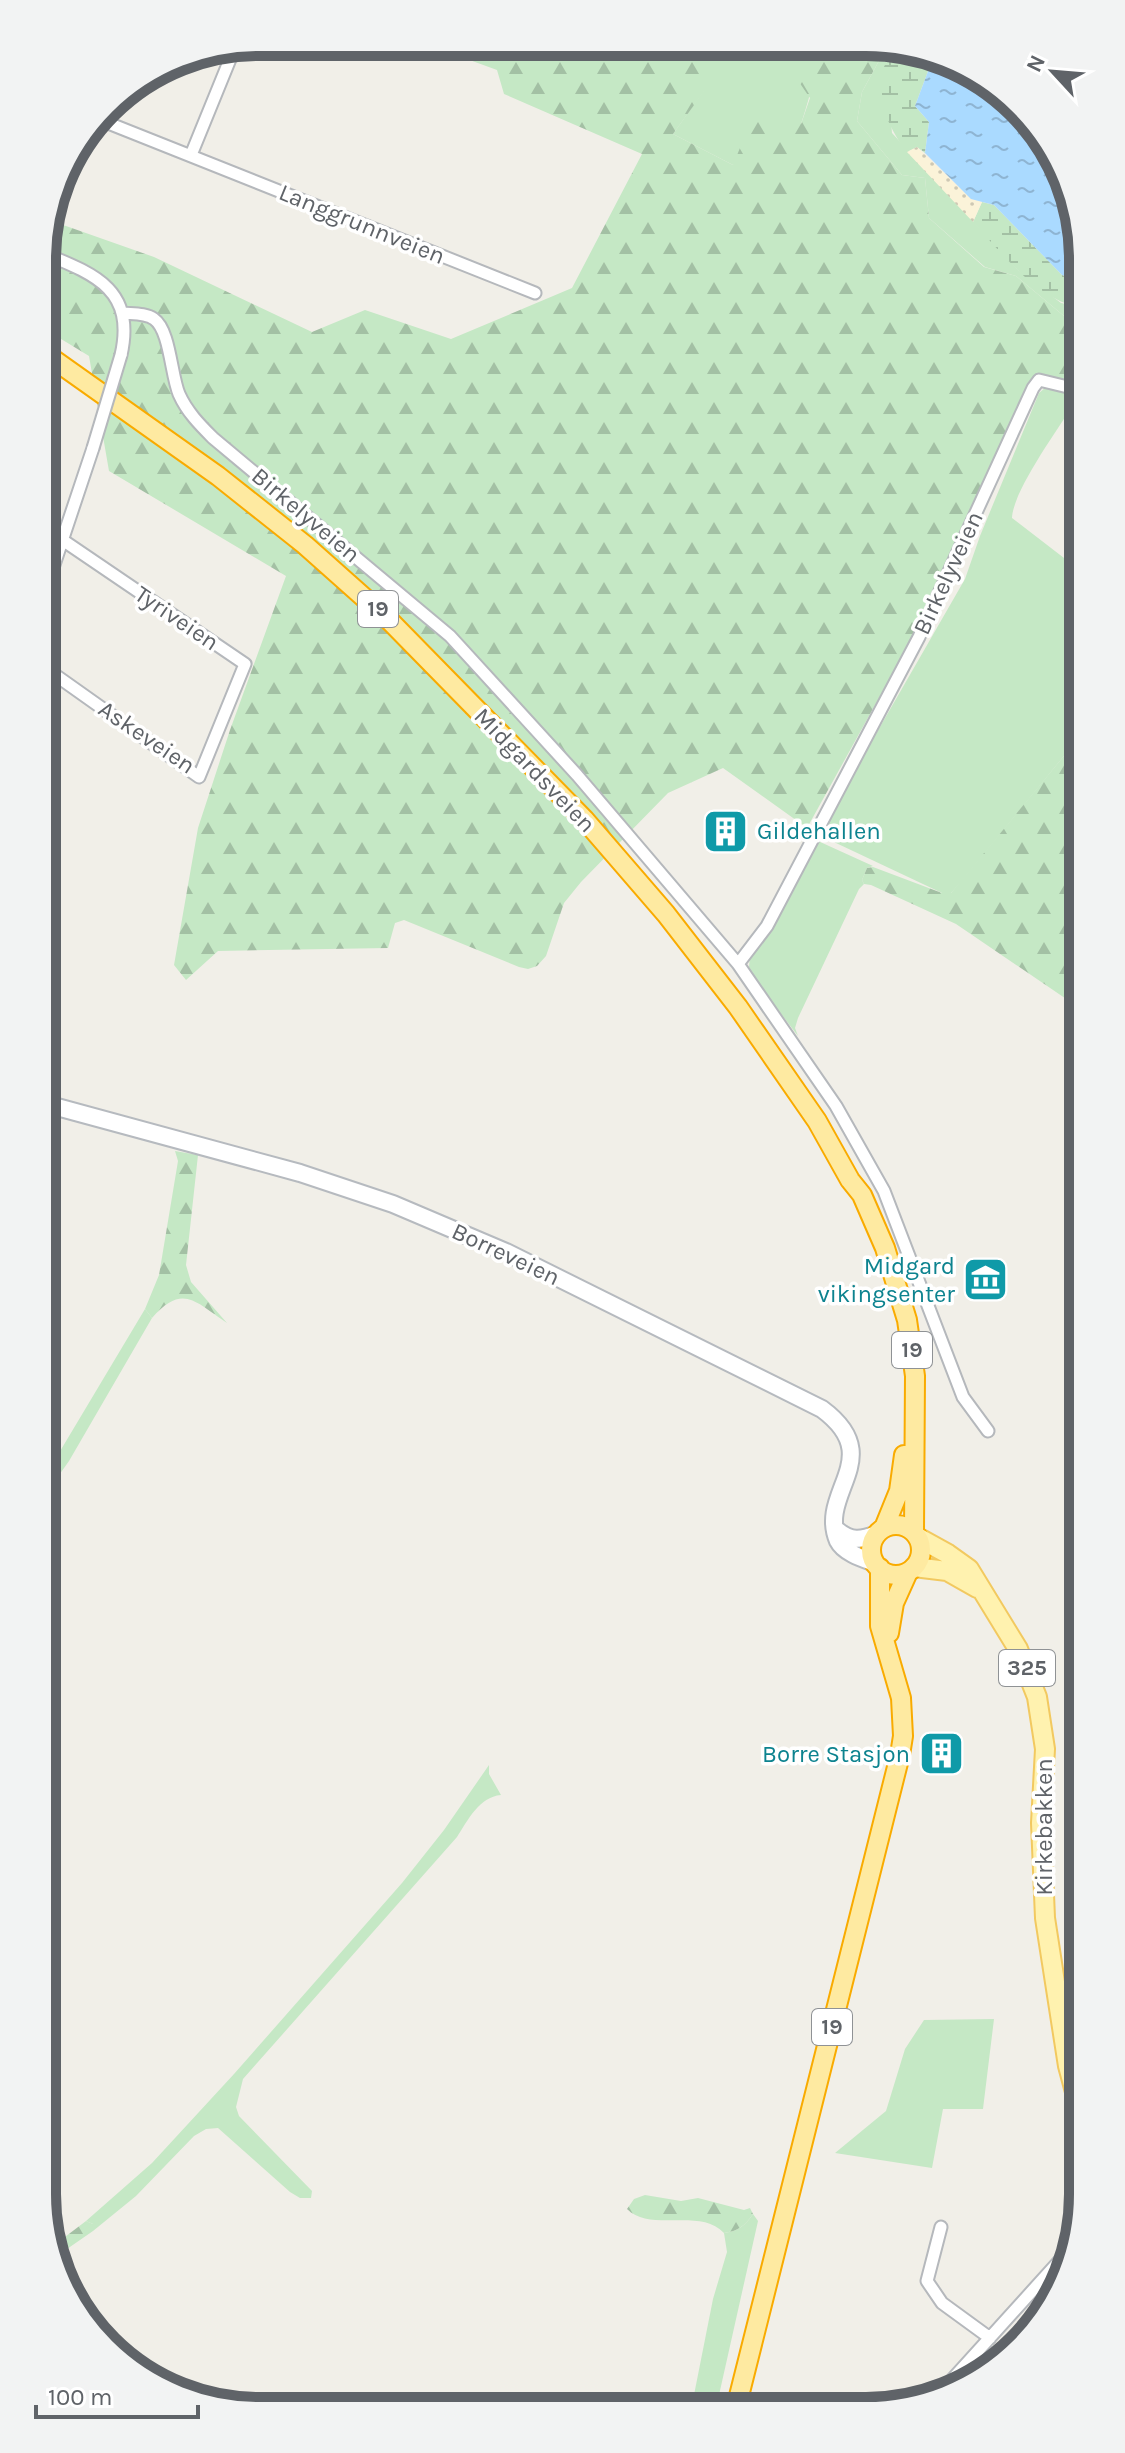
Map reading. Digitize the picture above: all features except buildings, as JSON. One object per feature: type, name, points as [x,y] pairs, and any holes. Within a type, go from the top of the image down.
[{"type":"highway","name":"Midgardsveien","points":[[56,361],[250,501],[356,590],[442,672],[584,819],[666,914],[787,1075],[834,1148],[850,1180],[890,1297],[903,1360],[907,1399],[902,1476],[881,1531]]},
{"type":"highway","name":"Midgardsveien","points":[[56,374],[148,427]]},
{"type":"highway","name":"Midgardsveien","points":[[850,1180],[862,1195],[885,1248],[911,1342],[917,1405],[916,1535]]},
{"type":"highway","points":[[881,1531],[900,1525],[916,1535]]},
{"type":"highway","name":"19","points":[[739,2397],[900,1755],[903,1736],[901,1698],[880,1626],[878,1566],[871,1549],[881,1531]]},
{"type":"highway","name":"19","points":[[888,1648],[892,1611],[921,1553],[916,1535]]},
{"type":"highway","points":[[878,1566],[893,1574],[911,1569]]},
{"type":"main road","name":"Borreveien","points":[[56,1107],[300,1173],[393,1204],[506,1252],[815,1405],[833,1417],[850,1446],[848,1474],[836,1513],[837,1530]]},
{"type":"main road","points":[[837,1530],[845,1537],[860,1540],[881,1531]]},
{"type":"main road","points":[[837,1530],[838,1541],[845,1549],[878,1566]]},
{"type":"main road","name":"Kirkebakken","points":[[916,1535],[969,1569],[1030,1674],[1043,1721],[1045,1749],[1041,1873],[1045,1918],[1069,2068]]},
{"type":"main road","points":[[911,1569],[947,1571],[986,1594]]},
{"type":"street","points":[[191,155],[230,58]]},
{"type":"street","name":"Langgrunnveien","points":[[108,123],[535,293]]},
{"type":"street","points":[[56,258],[99,279],[111,291],[123,313],[124,342],[93,448],[56,555]]},
{"type":"street","name":"Birkelyveien","points":[[123,313],[146,315],[156,320],[162,331],[180,396],[213,438],[450,636],[577,775],[738,964],[836,1106],[884,1191],[963,1397],[988,1431]]},
{"type":"street","name":"Birkelyveien","points":[[738,964],[767,926],[919,637],[1033,388],[1039,380],[1069,387]]},
{"type":"street","name":"Tyriveien","points":[[61,539],[245,664],[223,717]]},
{"type":"street","name":"Askeveien","points":[[56,676],[199,777],[223,717]]},
{"type":"street","points":[[941,2227],[927,2281],[942,2303],[990,2338]]},
{"type":"street","points":[[955,2376],[1058,2261]]},
{"type":"green space","points":[[459,56],[714,56],[713,79],[673,134],[733,165],[751,121],[801,124],[810,98],[797,79],[815,56],[881,56],[862,92],[857,121],[902,175],[925,178],[929,218],[984,267],[1016,276],[1069,320],[1069,393],[1041,378],[906,649],[807,828],[723,768],[668,793],[581,882],[564,903],[546,956],[537,966],[528,969],[519,967],[404,920],[395,923],[388,948],[218,951],[186,980],[174,965],[198,828],[286,576],[109,471],[89,356],[56,336],[56,245],[60,224],[154,257],[312,332],[365,310],[451,339],[572,288],[642,154],[504,94],[497,70]]},
{"type":"green space","points":[[713,56],[814,56],[814,75],[801,124],[733,165],[673,134],[712,79]]},
{"type":"green space","points":[[881,56],[890,58],[886,62],[892,133],[1018,270],[1061,303],[1069,305],[1069,320],[1016,276],[985,267],[929,218],[925,178],[902,175],[857,121],[862,92]]},
{"type":"green space","points":[[888,59],[930,66],[915,106],[929,122],[925,153],[917,147],[907,152],[888,121],[880,84]]},
{"type":"green space","points":[[982,202],[994,205],[1062,275],[1069,277],[1069,304],[1033,284],[973,222]]},
{"type":"green space","points":[[1055,385],[1069,393],[1069,411],[1028,475],[1012,518],[1069,562],[1069,750],[961,882],[951,893],[942,893],[836,843],[826,833],[827,819],[965,579],[1039,393]]},
{"type":"green space","points":[[1069,750],[1069,1001],[956,924],[864,884],[862,880],[867,868],[873,867],[942,893],[951,893]]},
{"type":"green space","points":[[818,841],[873,866],[867,868],[862,880],[864,884],[798,1018],[795,1028],[798,1036],[752,976],[750,955]]},
{"type":"green space","points":[[175,1151],[198,1155],[186,1265],[191,1282],[227,1323],[189,1300],[172,1301],[152,1318],[145,1309],[159,1275],[178,1161]]},
{"type":"green space","points":[[145,1309],[152,1318],[56,1479],[56,1458]]},
{"type":"green space","points":[[489,1765],[489,1774],[501,1795],[486,1800],[475,1810],[457,1837],[243,2079],[236,2107],[239,2116],[312,2191],[311,2198],[300,2198],[290,2192],[218,2128],[206,2129],[194,2136],[136,2196],[93,2231],[93,2224],[86,2221],[152,2163],[234,2074],[402,1883]]},
{"type":"green space","points":[[994,2019],[983,2109],[943,2109],[932,2168],[835,2153],[886,2111],[905,2049],[924,2020]]},
{"type":"green space","points":[[645,2195],[681,2201],[698,2198],[744,2210],[750,2208],[753,2214],[741,2227],[724,2233],[714,2225],[702,2222],[649,2219],[627,2209],[634,2199]]},
{"type":"green space","points":[[753,2214],[758,2221],[719,2397],[694,2397],[713,2299],[727,2252],[724,2233],[747,2222]]},
{"type":"green space","points":[[86,2221],[93,2224],[93,2231],[64,2251],[62,2239]]},
{"type":"sand","points":[[917,147],[971,199],[982,202],[973,222],[907,152]]},
{"type":"water","points":[[930,66],[979,90],[1019,125],[1035,146],[1054,181],[1067,232],[1069,277],[1062,275],[994,205],[971,199],[925,153],[929,122],[915,106]]},
{"type":"place","name":"Gildehallen","points":[[726,831]]},
{"type":"place","name":"Midgard vikingsenter","points":[[986,1280]]},
{"type":"place","name":"Borre Stasjon","points":[[941,1754]]}]
